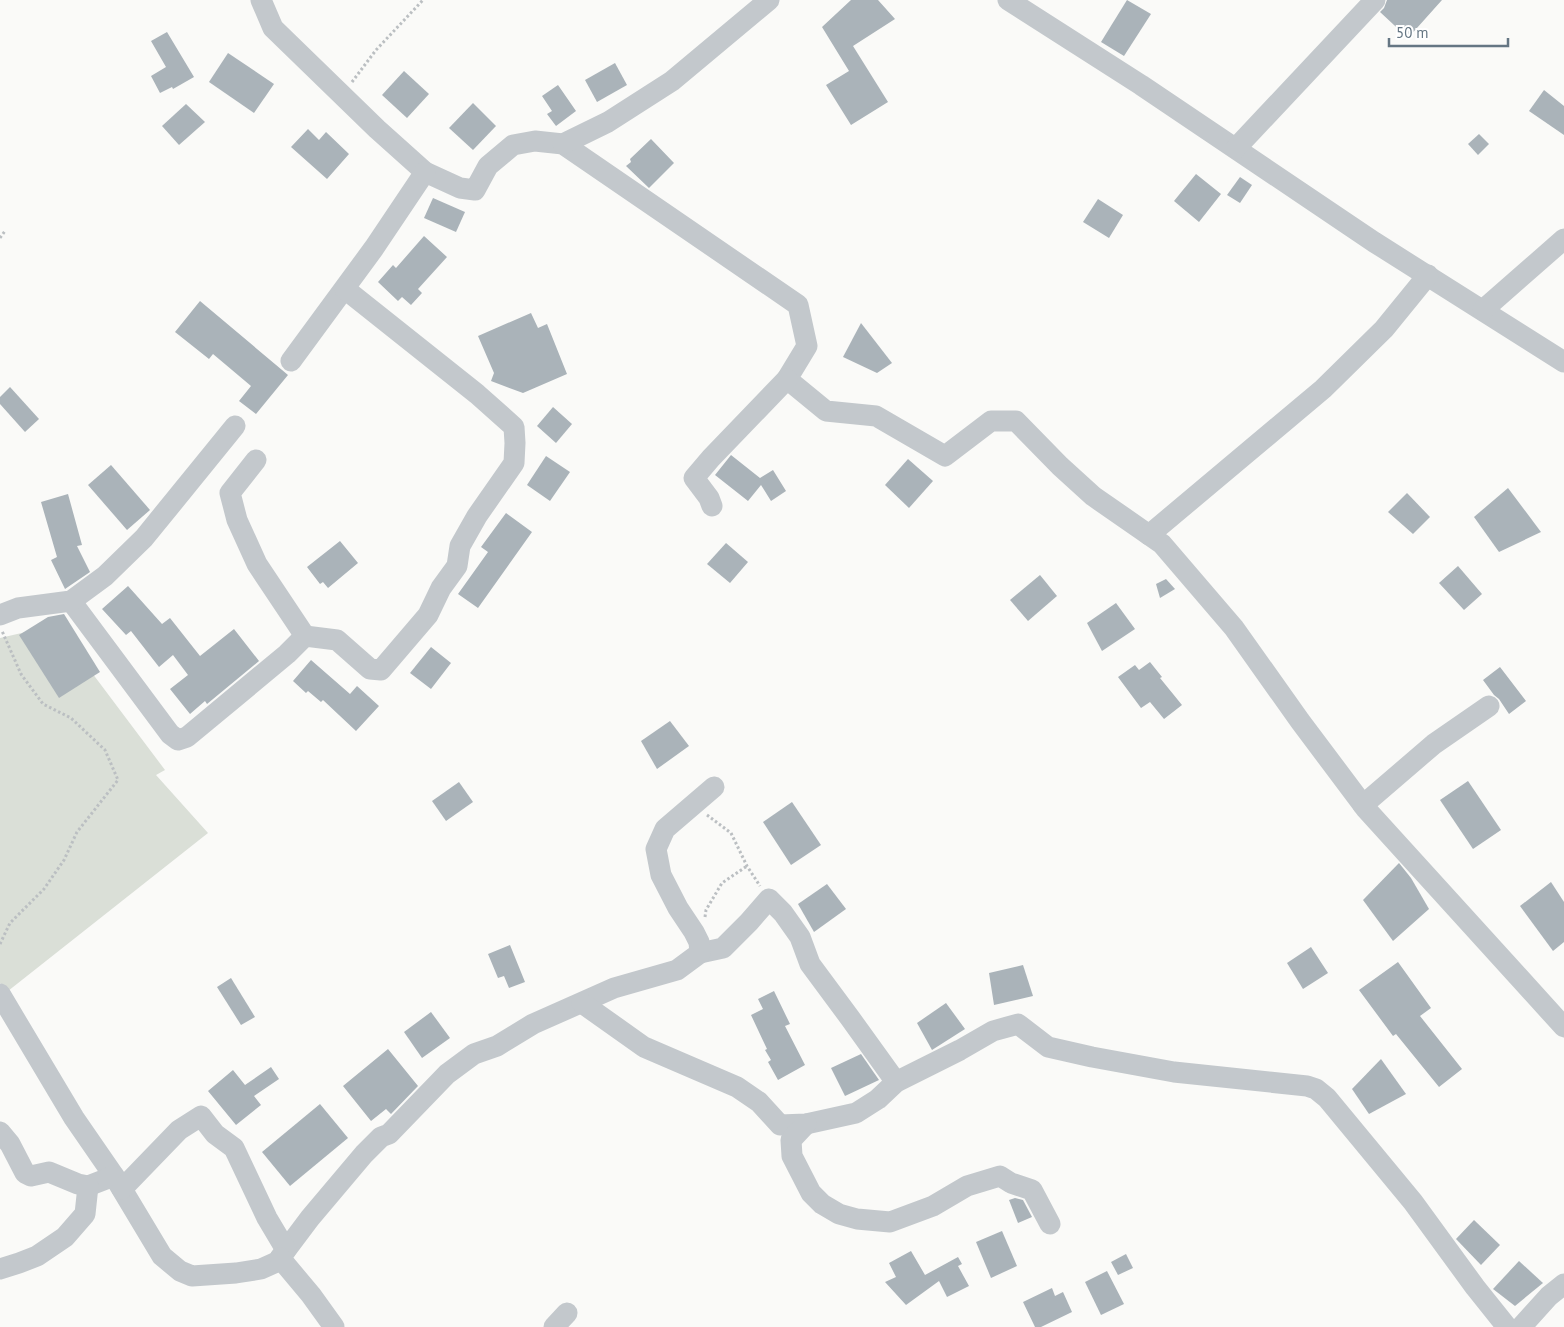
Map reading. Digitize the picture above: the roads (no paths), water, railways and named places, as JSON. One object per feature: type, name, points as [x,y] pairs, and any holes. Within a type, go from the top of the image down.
[{"type":"street","points":[[261,0],[273,28],[424,172],[460,188],[475,190],[488,166],[513,145],[535,140],[563,144],[798,306],[807,346],[787,378],[694,478],[709,498],[712,506]]},
{"type":"street","points":[[563,144],[608,122],[672,81],[769,0]]},
{"type":"street","points":[[1008,0],[1141,85],[1374,242],[1564,362]]},
{"type":"street","points":[[1236,148],[1375,0]]},
{"type":"street","points":[[291,361],[374,248],[424,172]]},
{"type":"street","points":[[1483,310],[1564,239]]},
{"type":"street","points":[[1149,535],[1323,389],[1384,329],[1428,275]]},
{"type":"street","points":[[256,460],[230,493],[237,520],[257,564],[305,636],[337,640],[370,669],[381,670],[428,615],[441,588],[458,566],[460,546],[477,516],[514,463],[514,427],[477,394],[345,289]]},
{"type":"street","points":[[787,378],[826,411],[876,416],[945,456],[991,421],[1016,421],[1060,466],[1093,496],[1162,544],[1234,628],[1300,721],[1381,827],[1564,1027]]},
{"type":"street","points":[[0,615],[18,608],[72,601],[105,576],[144,538],[235,426]]},
{"type":"street","points":[[72,601],[170,734],[178,740],[187,737],[287,654],[305,636]]},
{"type":"street","points":[[1363,805],[1434,744],[1488,706]]},
{"type":"street","points":[[700,947],[694,932],[678,908],[661,875],[656,849],[665,829],[714,787]]},
{"type":"street","points":[[0,994],[74,1118],[118,1182],[162,1256],[180,1271],[192,1276],[261,1269],[281,1260],[283,1254],[310,1218],[364,1154],[382,1137],[389,1134],[447,1074],[474,1054],[497,1046],[532,1024],[614,988],[677,970],[700,947],[723,948],[769,899],[783,913],[800,937],[810,964],[896,1082]]},
{"type":"street","points":[[582,1003],[644,1047],[737,1086],[759,1102],[780,1125],[806,1124],[856,1114],[878,1099],[896,1082],[993,1031],[1018,1024],[1048,1047],[1092,1057],[1174,1072],[1307,1086],[1316,1089],[1327,1098],[1413,1202],[1475,1287],[1507,1327]]},
{"type":"street","points":[[0,1132],[10,1144],[25,1173],[31,1176],[49,1172],[88,1186],[118,1182],[179,1130],[201,1116],[215,1134],[234,1148],[283,1254],[334,1327]]},
{"type":"street","points":[[806,1124],[791,1140],[792,1156],[811,1193],[822,1204],[839,1214],[857,1219],[890,1222],[932,1206],[967,1186],[1000,1176],[1011,1183],[1032,1190],[1050,1224]]},
{"type":"street","points":[[0,1269],[36,1256],[64,1236],[85,1214],[88,1186]]},
{"type":"street","points":[[1521,1327],[1549,1296],[1564,1284]]}]
